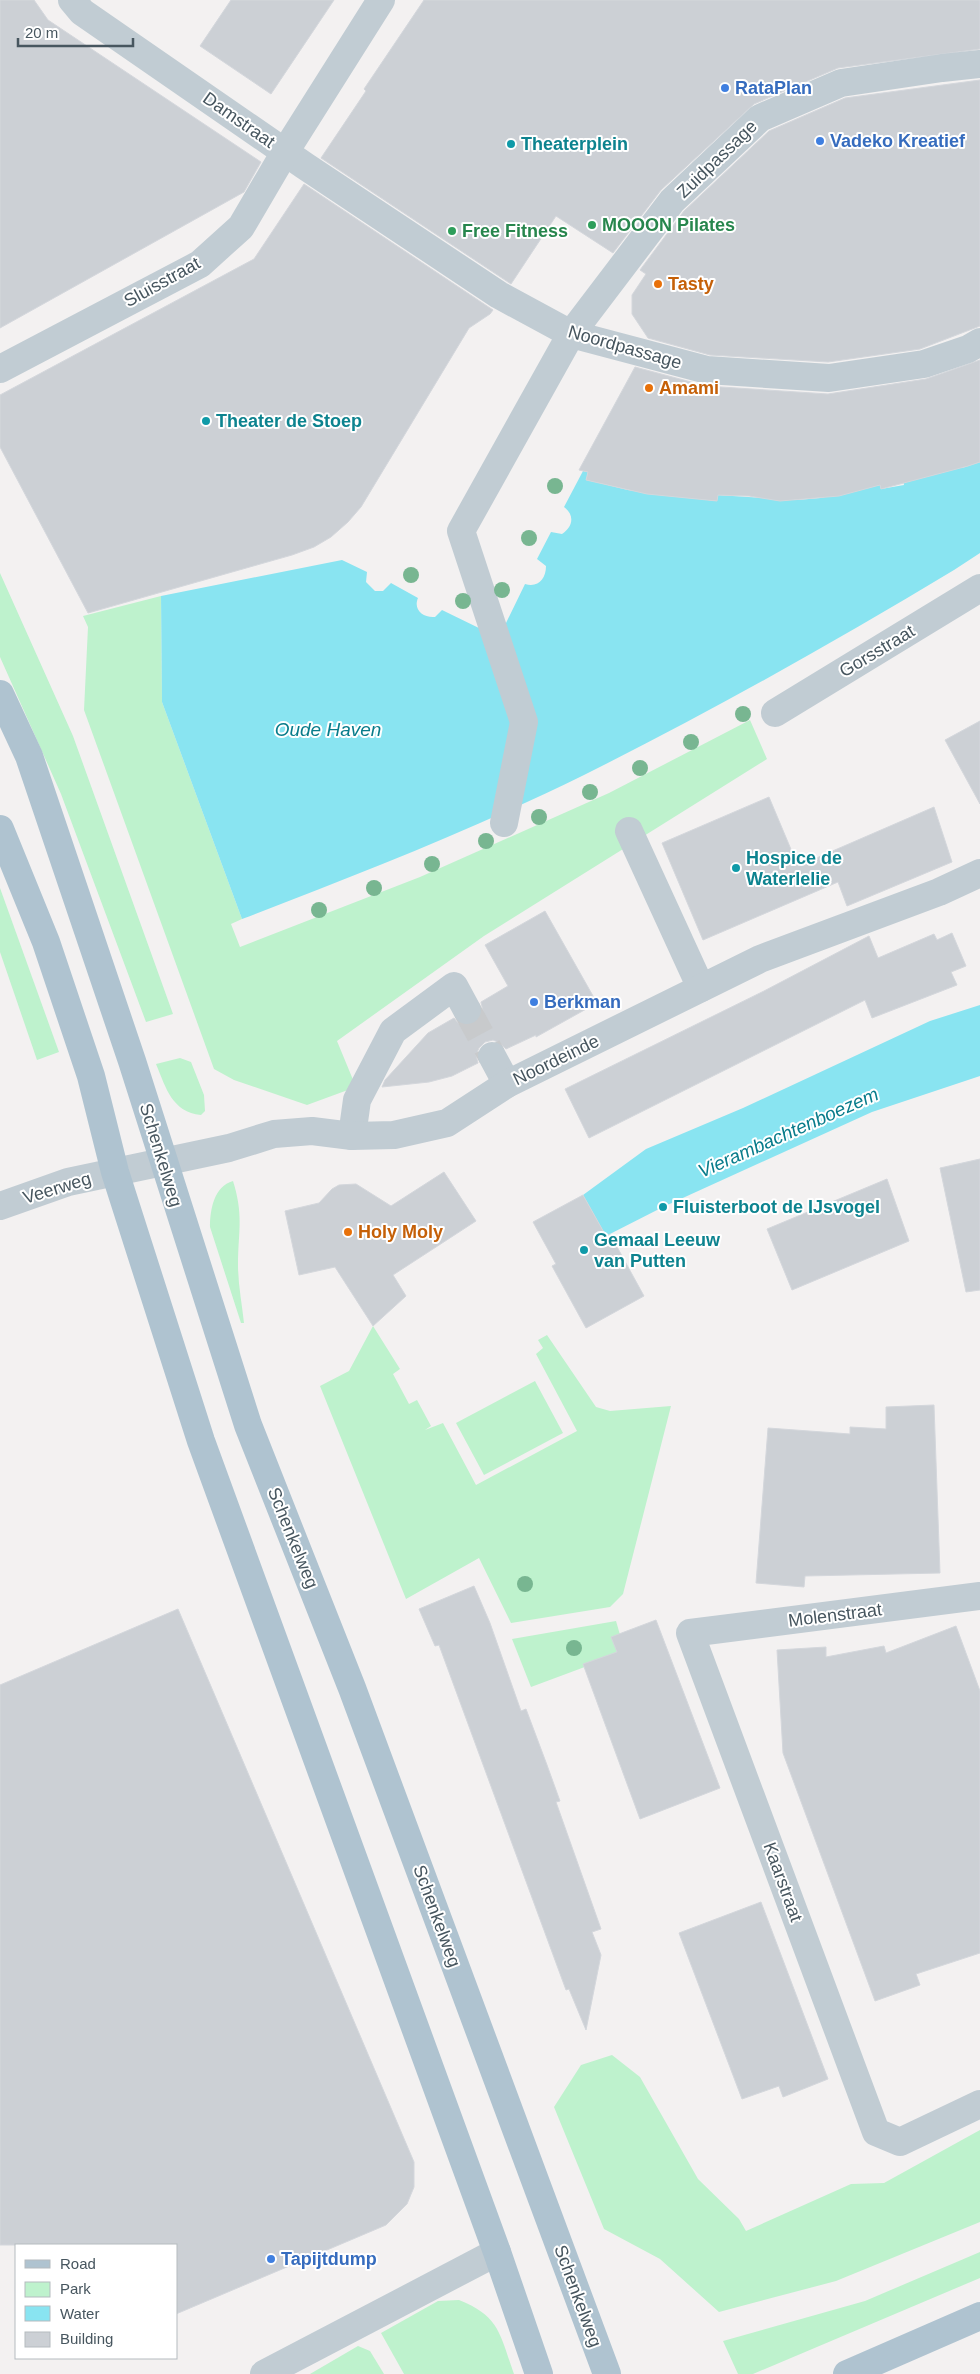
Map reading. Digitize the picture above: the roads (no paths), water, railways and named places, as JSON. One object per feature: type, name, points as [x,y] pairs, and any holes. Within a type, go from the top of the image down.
[{"type":"main road","name":"Schenkelweg","points":[[0,694],[29,756],[132,1061],[248,1425],[352,1688],[607,2374]]},
{"type":"main road","points":[[0,829],[46,942],[91,1076],[115,1172],[201,1441],[498,2252],[539,2374]]},
{"type":"main road","points":[[846,2374],[980,2316]]},
{"type":"street","name":"Damstraat","points":[[72,0],[82,12],[285,152],[380,0]]},
{"type":"street","name":"Zuidpassage","points":[[571,334],[672,201],[760,118],[842,83],[980,64]]},
{"type":"street","name":"Noordpassage","points":[[285,152],[499,294],[571,334],[707,370],[829,378],[924,364],[968,349],[980,342]]},
{"type":"street","name":"Sluisstraat","points":[[0,370],[200,264],[241,227],[285,152]]},
{"type":"street","points":[[504,823],[524,722],[461,531],[571,334]]},
{"type":"street","name":"Gorsstraat","points":[[775,713],[980,588]]},
{"type":"street","points":[[629,831],[702,988]]},
{"type":"street","name":"Noordeinde","points":[[115,1172],[229,1148],[274,1134],[312,1131],[352,1136],[394,1136],[447,1123],[507,1084],[760,959],[939,892],[980,873]]},
{"type":"street","points":[[352,1136],[357,1100],[393,1031],[454,986],[467,1010]]},
{"type":"street","points":[[492,1056],[507,1084]]},
{"type":"street","name":"Veerweg","points":[[0,1206],[68,1182],[115,1172]]},
{"type":"street","name":"Molenstraat","points":[[690,1633],[979,1603]]},
{"type":"street","name":"Kaarstraat","points":[[690,1633],[876,2132],[900,2142],[980,2104]]},
{"type":"street","points":[[264,2374],[498,2252]]},
{"type":"water","name":"Oude Haven","points":[[980,462],[980,553],[954,570],[771,676],[678,727],[584,775],[457,833],[242,919],[162,702],[161,596],[342,560],[367,572],[366,582],[375,591],[383,591],[391,583],[418,598],[418,610],[423,615],[435,617],[442,610],[483,630],[506,623],[525,584],[534,585],[545,575],[546,566],[537,559],[551,532],[562,534],[568,528],[571,517],[568,510],[564,507],[583,471],[588,472],[587,480],[628,490],[716,501],[717,495],[797,500],[820,498],[880,485],[881,489],[904,485],[903,480],[934,475],[960,464],[962,468]]},
{"type":"water","name":"Vierambachtenboezem","points":[[980,1005],[980,1076],[872,1112],[663,1207],[606,1236],[583,1195],[646,1149],[743,1108],[930,1021]]},
{"type":"tunnel","points":[[467,1010],[492,1056]]},
{"type":"place","name":"RataPlan","points":[[725,88]]},
{"type":"place","name":"Vadeko Kreatief","points":[[820,141]]},
{"type":"place","name":"Theaterplein","points":[[511,144]]},
{"type":"place","name":"MOOON Pilates","points":[[592,225]]},
{"type":"place","name":"Free Fitness","points":[[452,231]]},
{"type":"place","name":"Tasty","points":[[658,284]]},
{"type":"place","name":"Amami","points":[[649,388]]},
{"type":"place","name":"Theater de Stoep","points":[[206,421]]},
{"type":"place","name":"Hospice de Waterlelie","points":[[736,868]]},
{"type":"place","name":"Berkman","points":[[534,1002]]},
{"type":"place","name":"Fluisterboot de IJsvogel","points":[[663,1207]]},
{"type":"place","name":"Holy Moly","points":[[348,1232]]},
{"type":"place","name":"Gemaal Leeuw van Putten","points":[[584,1250]]},
{"type":"place","name":"Tapijtdump","points":[[271,2259]]}]
